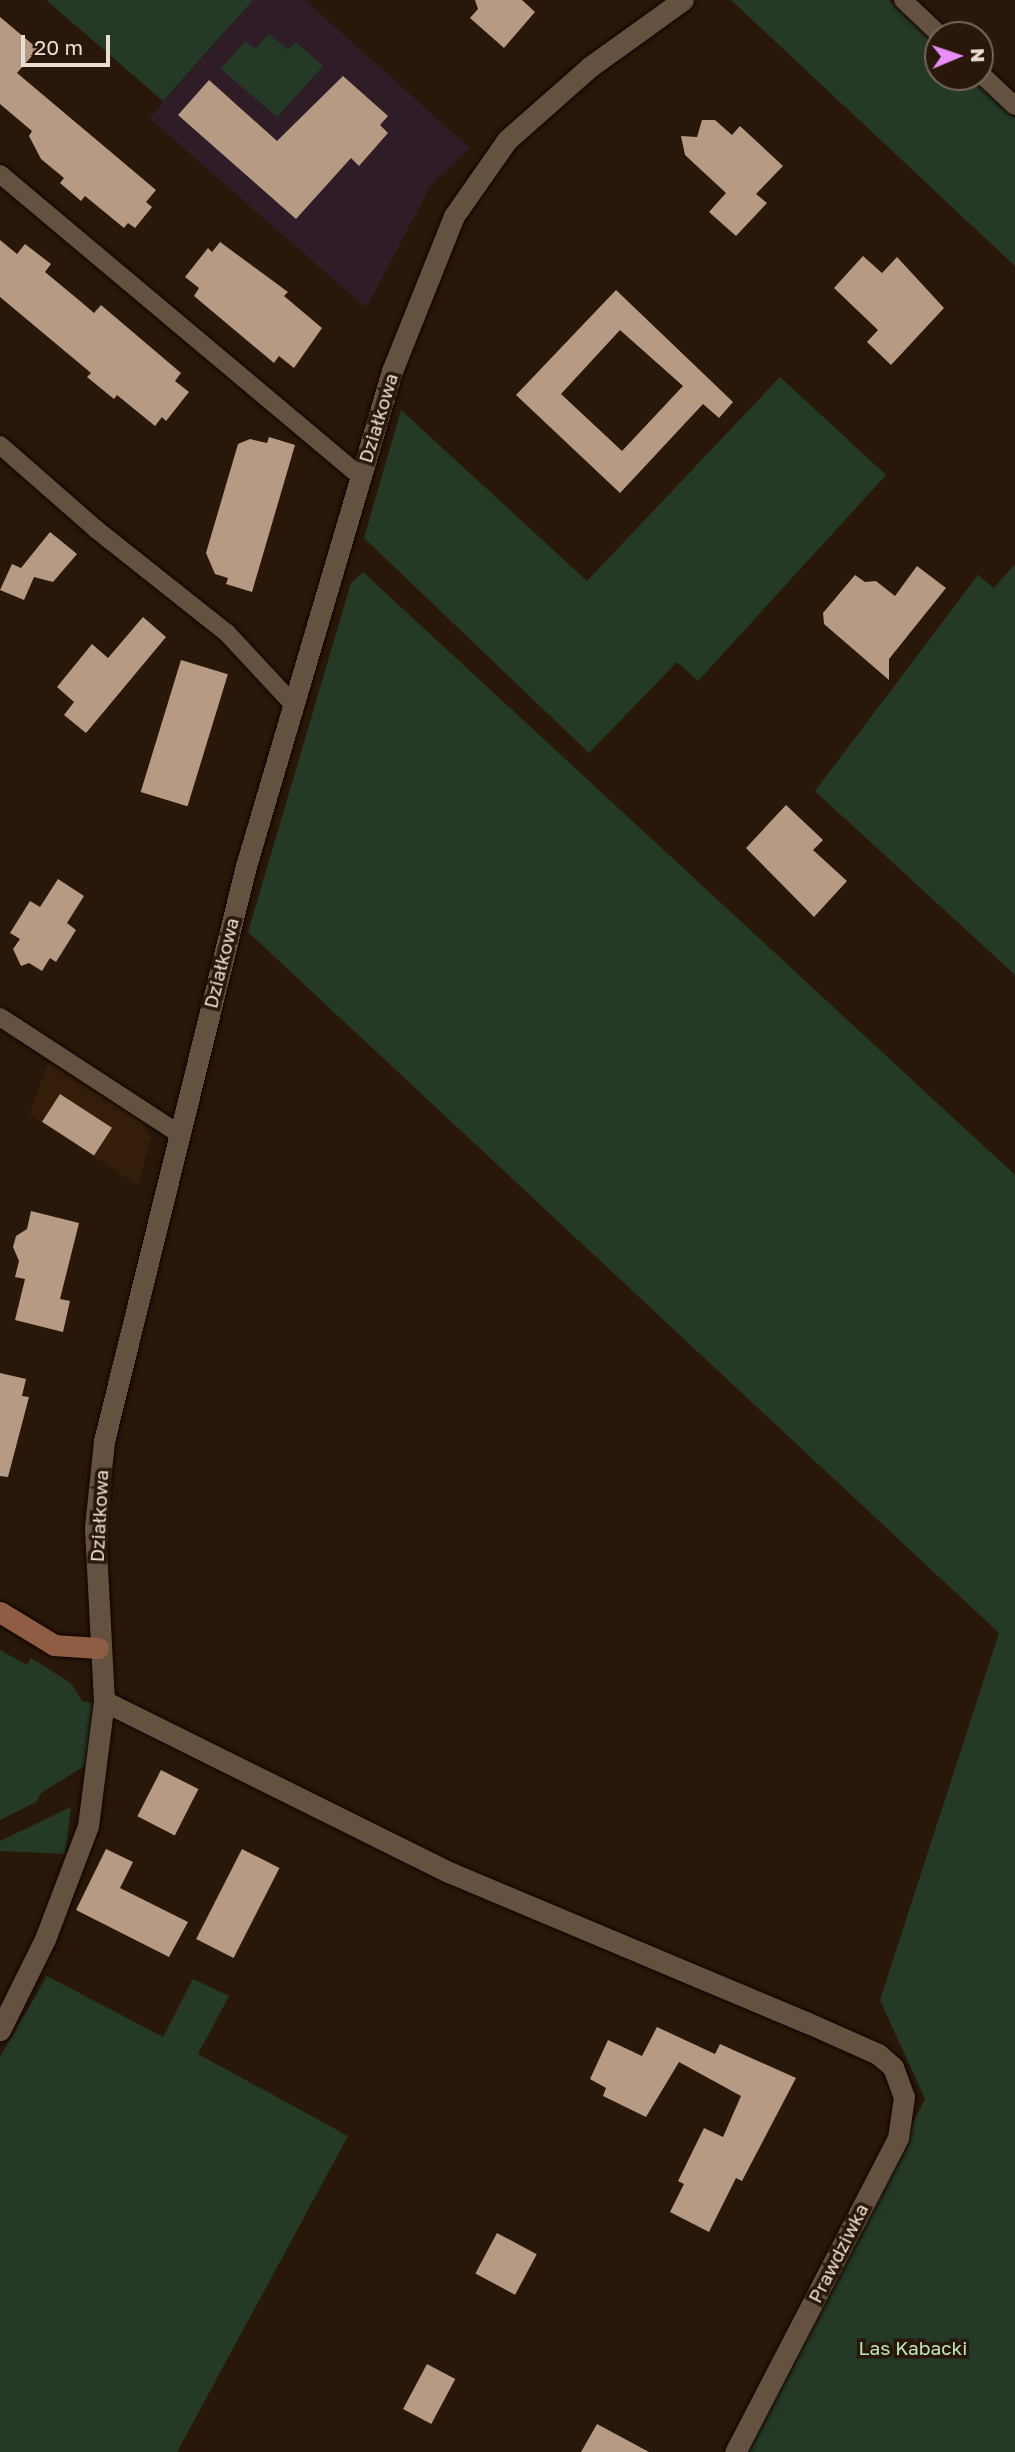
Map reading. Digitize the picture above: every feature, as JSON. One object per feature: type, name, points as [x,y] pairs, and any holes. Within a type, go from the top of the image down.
[{"type":"street","name":"Działkowa","points":[[0,2030],[46,1939],[88,1825],[104,1701],[99,1648],[95,1527],[104,1441],[246,866],[396,359],[454,216],[507,140],[538,108],[671,3]]},
{"type":"street","points":[[0,1612],[54,1645],[99,1648]]},
{"type":"street","name":"Prawdziwka","points":[[104,1701],[451,1873],[878,2054],[893,2067],[904,2097],[898,2138],[735,2452]]},
{"type":"lane","points":[[903,0],[925,21]]},
{"type":"lane","points":[[994,86],[1015,106]]},
{"type":"lane","points":[[0,174],[360,476]]},
{"type":"lane","points":[[0,445],[97,530],[227,633],[293,704]]},
{"type":"lane","points":[[0,1017],[178,1133]]},
{"type":"shaded area","points":[[253,0],[305,0],[470,148],[431,185],[366,308],[149,118]]},
{"type":"shaded area","points":[[49,1062],[143,1121],[151,1137],[138,1185],[29,1114]]},
{"type":"green space","points":[[46,0],[253,0],[163,101]]},
{"type":"green space","points":[[731,0],[889,0],[924,33],[924,91],[986,91],[1015,118],[1015,266]]},
{"type":"green space","points":[[269,34],[288,50],[296,42],[323,66],[277,117],[221,69],[245,41],[255,49]]},
{"type":"green space","points":[[780,377],[886,475],[698,681],[677,662],[589,753],[364,538],[401,410],[587,581]]},
{"type":"green space","points":[[1014,565],[1015,975],[815,791],[978,575],[994,588]]},
{"type":"green space","name":"Las Kabacki","points":[[363,572],[1015,1175],[1015,2452],[743,2452],[925,2099],[880,2000],[999,1633],[248,932],[351,583]]},
{"type":"green space","points":[[0,1650],[27,1665],[31,1658],[72,1684],[82,1701],[92,1703],[93,1719],[91,1762],[41,1793],[36,1802],[0,1820]]},
{"type":"green space","points":[[71,1807],[65,1854],[0,1851],[0,1841]]},
{"type":"green space","points":[[47,1976],[163,2037],[193,1979],[229,1996],[198,2054],[348,2136],[177,2452],[0,2452],[0,2057]]},
{"type":"building","points":[[475,0],[522,0],[535,12],[504,48],[470,18],[478,9]]},
{"type":"building","points":[[0,17],[38,49],[17,73],[156,190],[146,202],[152,207],[135,228],[128,223],[124,228],[85,196],[81,201],[60,183],[64,178],[41,159],[29,136],[32,131],[0,104]]},
{"type":"building","points":[[343,76],[388,116],[380,125],[388,133],[359,166],[351,158],[296,219],[178,115],[209,80],[277,141]]},
{"type":"building","points":[[702,120],[715,120],[732,135],[740,126],[783,166],[756,194],[767,203],[736,236],[709,212],[726,193],[685,155],[681,136],[697,137]]},
{"type":"building","points":[[0,240],[17,254],[25,244],[51,264],[45,272],[94,313],[101,305],[181,373],[175,381],[189,392],[166,421],[162,417],[155,426],[117,395],[114,399],[87,377],[91,373],[0,297]]},
{"type":"building","points":[[220,242],[288,292],[284,296],[322,328],[294,368],[279,356],[274,363],[194,296],[199,288],[185,277],[208,248],[212,252]]},
{"type":"building","points":[[863,256],[882,273],[897,257],[944,308],[891,365],[867,342],[878,330],[834,288]]},
{"type":"building","points":[[616,290],[733,402],[719,418],[703,404],[620,493],[516,395]],"holes":[[[620,330],[683,386],[622,451],[561,394]]]},
{"type":"building","points":[[269,437],[295,445],[252,592],[226,584],[228,578],[215,574],[206,553],[238,444],[250,439],[267,443]]},
{"type":"building","points":[[50,532],[77,554],[53,582],[34,577],[24,600],[0,590],[12,564],[21,568]]},
{"type":"building","points":[[917,566],[946,588],[889,659],[889,680],[824,624],[823,613],[855,575],[865,582],[876,581],[895,596]]},
{"type":"building","points":[[143,617],[166,637],[86,733],[64,715],[74,702],[57,687],[92,644],[108,658]]},
{"type":"building","points":[[181,660],[228,674],[188,806],[141,792]]},
{"type":"building","points":[[786,805],[823,840],[813,850],[847,881],[814,917],[746,848]]},
{"type":"building","points":[[58,879],[84,896],[67,923],[76,930],[56,962],[50,958],[42,971],[29,963],[21,966],[13,949],[20,939],[10,933],[30,901],[40,907]]},
{"type":"building","points":[[60,1094],[112,1128],[94,1155],[42,1122]]},
{"type":"building","points":[[31,1211],[79,1223],[60,1299],[70,1301],[63,1332],[15,1320],[25,1279],[15,1277],[19,1261],[13,1247],[16,1236],[27,1229]]},
{"type":"building","points":[[0,1373],[26,1379],[22,1396],[29,1397],[8,1477],[0,1476]]},
{"type":"building","points":[[161,1770],[198,1789],[175,1835],[137,1816]]},
{"type":"building","points":[[106,1849],[133,1862],[120,1888],[188,1922],[169,1957],[76,1910]]},
{"type":"building","points":[[242,1849],[279,1868],[234,1958],[196,1939]]},
{"type":"building","points":[[657,2027],[715,2054],[720,2044],[796,2078],[742,2181],[736,2178],[709,2232],[670,2212],[684,2184],[678,2181],[704,2128],[723,2137],[741,2096],[679,2062],[646,2117],[603,2096],[606,2088],[590,2079],[608,2040],[642,2056]]},
{"type":"building","points":[[497,2233],[537,2254],[515,2295],[475,2274]]},
{"type":"building","points":[[427,2364],[455,2379],[431,2424],[403,2409]]},
{"type":"building","points":[[597,2424],[649,2452],[581,2452]]}]
